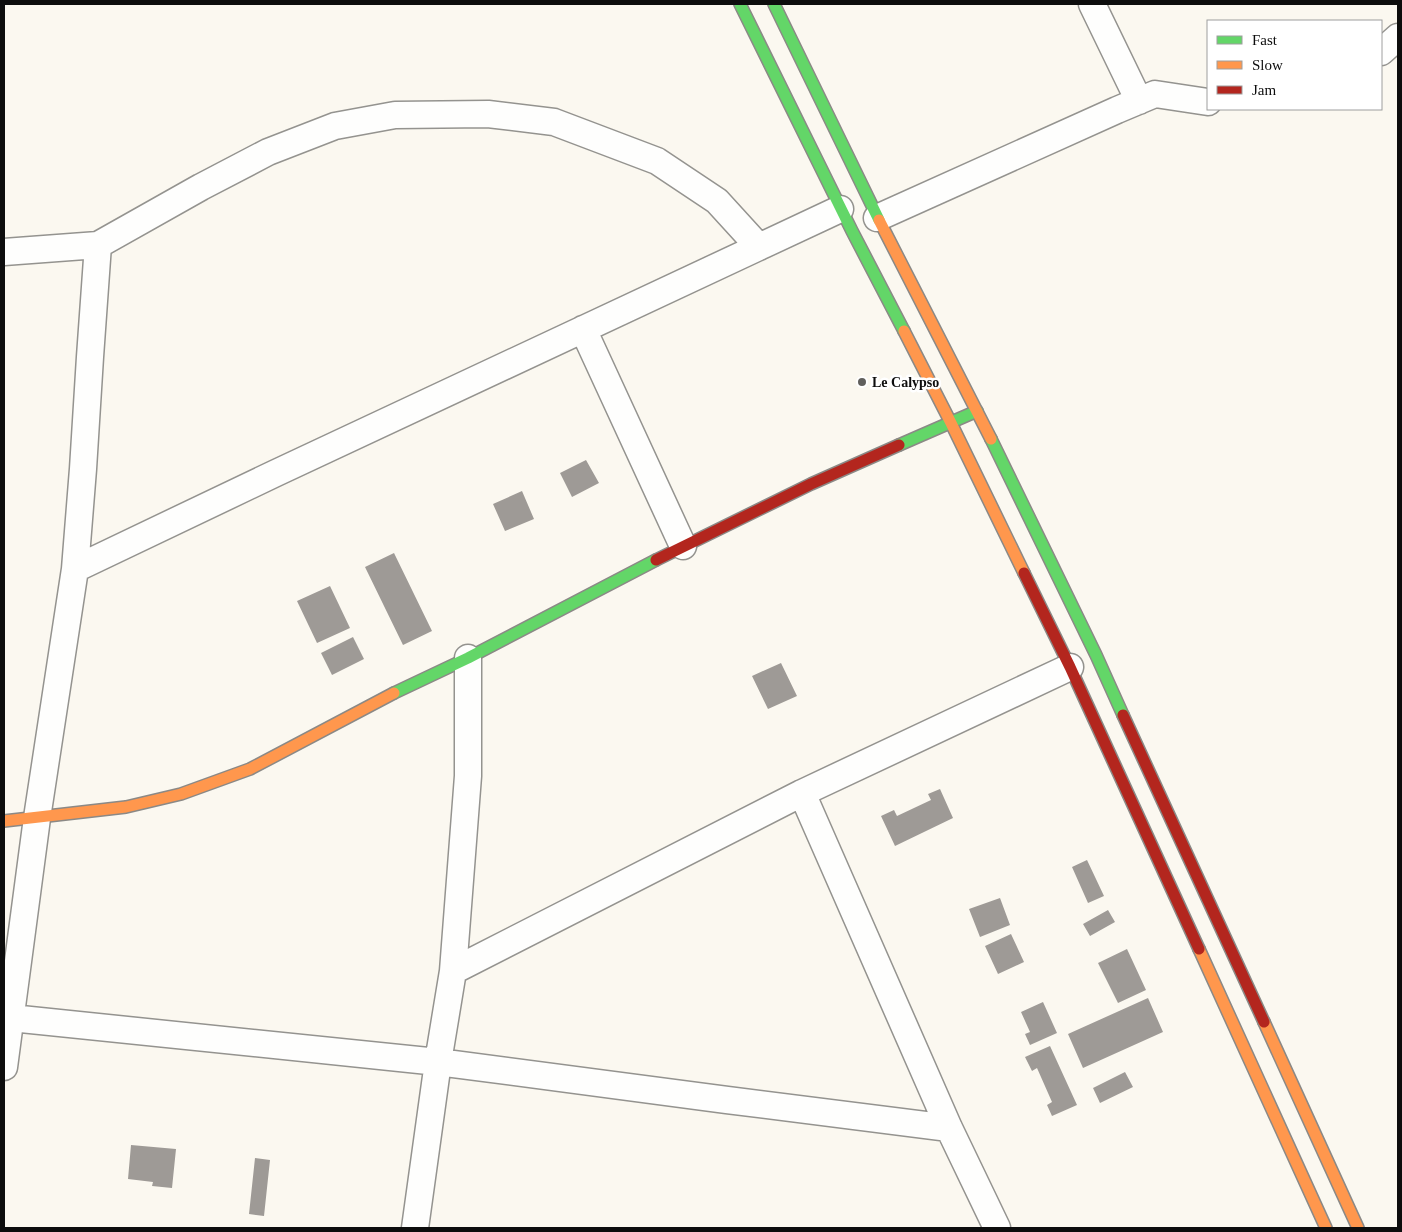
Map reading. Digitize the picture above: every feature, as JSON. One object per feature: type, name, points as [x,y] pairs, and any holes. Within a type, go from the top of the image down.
[{"type":"main road","points":[[740,4],[840,209],[951,423],[1070,667],[1326,1228]]},
{"type":"main road","points":[[774,4],[877,218],[977,411],[1096,655],[1358,1228]]},
{"type":"main road","points":[[4,821],[126,807],[180,794],[250,769],[376,702],[468,658],[683,546],[811,484],[977,411]]},
{"type":"street","points":[[1092,4],[1139,101]]},
{"type":"street","points":[[1382,51],[1398,37]]},
{"type":"street","points":[[877,218],[1155,94],[1207,102]]},
{"type":"street","points":[[4,252],[98,245],[268,152],[335,126],[395,115],[488,114],[554,122],[656,160],[717,201],[759,247]]},
{"type":"street","points":[[75,568],[276,472],[840,209]]},
{"type":"street","points":[[4,1067],[37,818],[75,568],[98,245]]},
{"type":"street","points":[[583,329],[683,546]]},
{"type":"street","points":[[415,1228],[438,1062],[453,971],[468,776],[468,658]]},
{"type":"street","points":[[453,971],[802,794],[1070,667]]},
{"type":"street","points":[[802,794],[949,1128],[997,1228]]},
{"type":"street","points":[[11,1018],[438,1062],[949,1128]]},
{"type":"building","points":[[586,460],[599,483],[572,497],[560,473]]},
{"type":"building","points":[[522,491],[534,519],[505,531],[493,504]]},
{"type":"building","points":[[394,553],[432,631],[403,645],[365,567]]},
{"type":"building","points":[[330,586],[350,628],[317,643],[297,601]]},
{"type":"building","points":[[353,637],[364,659],[332,675],[321,653]]},
{"type":"building","points":[[781,663],[797,696],[768,709],[752,676]]},
{"type":"building","points":[[940,789],[953,818],[895,846],[881,816],[894,810],[897,816],[931,800],[928,794]]},
{"type":"building","points":[[1087,860],[1104,896],[1088,903],[1072,867]]},
{"type":"building","points":[[1000,898],[1010,925],[980,937],[969,909]]},
{"type":"building","points":[[1108,910],[1115,922],[1090,936],[1083,924]]},
{"type":"building","points":[[1011,934],[1024,962],[998,974],[985,946]]},
{"type":"building","points":[[1127,949],[1146,990],[1118,1003],[1098,963]]},
{"type":"building","points":[[1148,998],[1163,1032],[1083,1068],[1068,1034]]},
{"type":"building","points":[[1043,1002],[1057,1033],[1030,1045],[1025,1034],[1030,1032],[1021,1012]]},
{"type":"building","points":[[1050,1046],[1077,1105],[1052,1116],[1047,1105],[1052,1102],[1037,1068],[1032,1071],[1025,1057]]},
{"type":"building","points":[[1125,1072],[1133,1087],[1100,1103],[1093,1088]]},
{"type":"building","points":[[131,1145],[176,1149],[172,1188],[152,1186],[153,1182],[128,1179]]},
{"type":"building","points":[[255,1158],[270,1160],[264,1216],[249,1214]]},
{"type":"traffic: fast","points":[[740,4],[852,231],[904,331]]},
{"type":"traffic: fast","points":[[774,4],[879,220]]},
{"type":"traffic: fast","points":[[899,445],[977,411]]},
{"type":"traffic: fast","points":[[991,439],[1096,655],[1123,715]]},
{"type":"traffic: fast","points":[[394,693],[468,658],[656,560]]},
{"type":"traffic: slow","points":[[879,220],[991,439]]},
{"type":"traffic: slow","points":[[904,331],[1024,573]]},
{"type":"traffic: slow","points":[[4,821],[126,807],[181,794],[250,769],[394,693]]},
{"type":"traffic: slow","points":[[1199,949],[1326,1228]]},
{"type":"traffic: slow","points":[[1264,1022],[1358,1228]]},
{"type":"traffic: jam","points":[[656,560],[811,484],[899,445]]},
{"type":"traffic: jam","points":[[1024,573],[1070,667],[1199,949]]},
{"type":"traffic: jam","points":[[1123,715],[1264,1022]]},
{"type":"place","name":"Le Calypso","points":[[862,382]]}]
